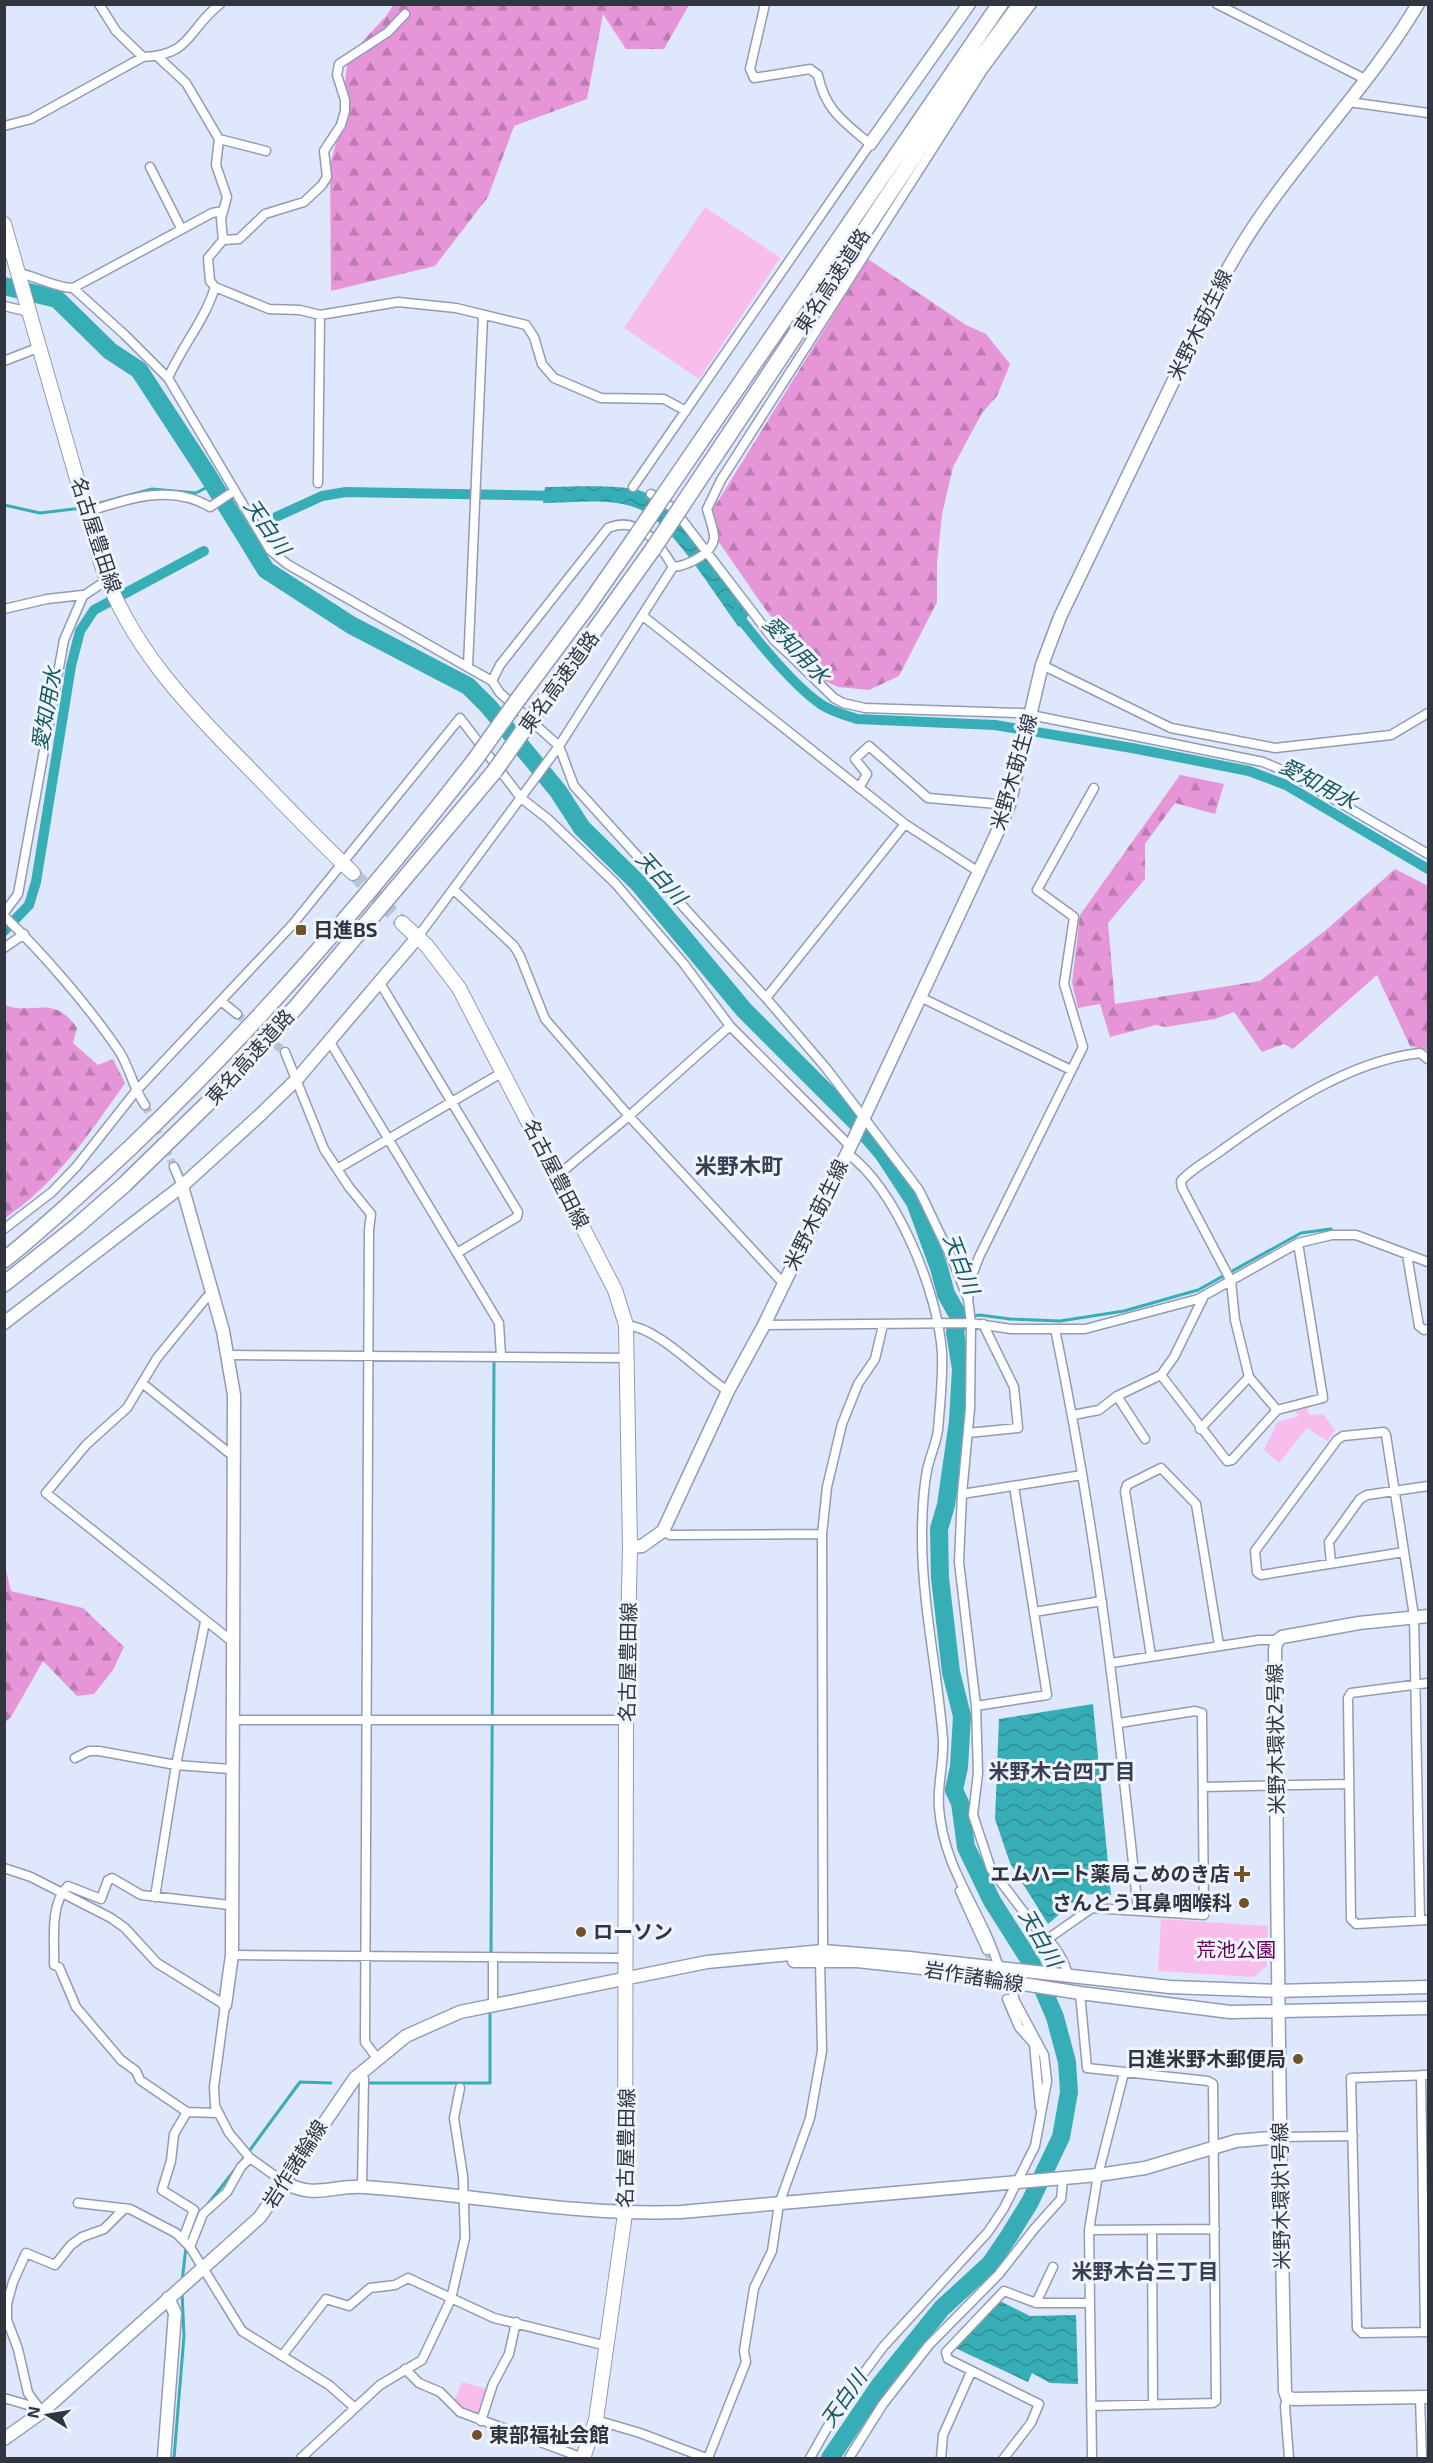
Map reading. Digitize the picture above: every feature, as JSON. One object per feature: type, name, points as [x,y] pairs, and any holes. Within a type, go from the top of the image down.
[{"type":"highway","name":"東名高速道路","points":[[4,1260],[108,1168],[220,1059],[352,912],[474,761],[587,608],[634,538],[658,493],[1000,4]]},
{"type":"highway","name":"東名高速道路","points":[[4,1284],[85,1220],[208,1103],[320,979],[494,771],[653,549],[963,84],[1021,4]]},
{"type":"main road","points":[[870,144],[969,4]]},
{"type":"main road","name":"米野木莇生線","points":[[663,1531],[728,1391],[764,1325],[850,1147],[979,872],[1009,805],[1042,665],[1085,561],[1241,242],[1260,214],[1349,102],[1418,4]]},
{"type":"main road","name":"名古屋豊田線","points":[[4,224],[15,271],[40,347],[108,583],[120,608],[145,652],[177,694],[353,873]]},
{"type":"main road","name":"名古屋豊田線","points":[[402,923],[427,946],[459,988],[615,1290],[626,1325],[630,1547],[626,1720],[628,1977],[625,2214],[596,2420],[583,2458]]},
{"type":"main road","points":[[4,1323],[182,1186],[297,1079],[417,938]]},
{"type":"main road","points":[[182,1186],[213,1293],[228,1355],[234,1395],[234,1643],[230,1905],[232,1955],[225,2005]]},
{"type":"main road","points":[[630,1547],[642,1546],[663,1531]]},
{"type":"main road","name":"米野木環状2号線","points":[[1276,1991],[1279,1925],[1275,1649],[1278,1640],[1359,1623],[1428,1616]]},
{"type":"main road","name":"岩作諸輪線","points":[[821,1955],[922,1968],[1080,1994],[1230,2012],[1428,2008]]},
{"type":"main road","name":"岩作諸輪線","points":[[4,2439],[255,2223],[285,2183],[340,2097],[355,2078],[406,2036],[460,2012],[707,1962],[821,1955],[999,1968],[1170,1987],[1276,1991],[1428,1987]]},
{"type":"main road","name":"米野木環状1号線","points":[[1276,1991],[1285,2391],[1288,2397]]},
{"type":"main road","points":[[285,2183],[307,2192],[362,2187],[625,2214],[779,2204],[1098,2175],[1161,2164],[1214,2146],[1261,2137],[1280,2137]]},
{"type":"main road","points":[[164,2458],[175,2313],[168,2298]]},
{"type":"main road","points":[[1288,2397],[1424,2397]]},
{"type":"street","points":[[99,4],[116,31],[143,57]]},
{"type":"street","points":[[4,126],[31,119],[143,57],[179,50],[220,4]]},
{"type":"street","points":[[633,487],[870,144],[833,112],[822,94],[818,75],[810,69],[754,78],[750,69],[765,4]]},
{"type":"street","points":[[673,567],[688,565],[706,550],[714,538],[706,509],[721,480],[983,70],[1032,4]]},
{"type":"street","points":[[1217,4],[1365,79]]},
{"type":"street","points":[[405,14],[388,32],[339,64],[337,75],[345,100],[345,111],[341,124],[324,151],[327,177],[322,185],[304,202],[265,214],[239,239],[223,240],[208,258],[210,280],[215,287],[269,309],[300,310],[320,315],[399,302],[456,308],[526,325],[534,337],[542,364],[554,378],[601,398],[664,399],[686,411]]},
{"type":"street","points":[[157,56],[186,82],[219,139],[220,148],[216,165],[227,197],[220,229],[223,240]]},
{"type":"street","points":[[1349,102],[1428,113]]},
{"type":"street","points":[[219,139],[266,151]]},
{"type":"street","points":[[150,167],[182,228]]},
{"type":"street","points":[[72,288],[182,228],[212,213],[223,211]]},
{"type":"street","points":[[15,271],[72,288],[125,334],[168,378],[264,541],[281,560],[492,681],[500,693],[559,746],[574,786],[816,1056],[919,1190],[941,1232],[968,1299]]},
{"type":"street","points":[[168,378],[179,354],[208,310],[215,287]]},
{"type":"street","points":[[4,306],[28,308]]},
{"type":"street","points":[[318,483],[320,315]]},
{"type":"street","points":[[468,667],[483,315]]},
{"type":"street","points":[[4,361],[40,347]]},
{"type":"street","points":[[87,512],[124,500],[167,494],[210,507],[234,492]]},
{"type":"street","points":[[658,493],[673,508],[774,640],[824,689],[843,703],[865,708],[1031,716],[1263,762],[1289,773],[1428,854]]},
{"type":"street","points":[[492,681],[500,665],[608,528],[619,523],[638,526],[664,552],[673,567]]},
{"type":"street","points":[[417,938],[559,746],[673,567]]},
{"type":"street","points":[[108,583],[83,596],[64,640],[18,894],[4,915],[24,934],[120,1052],[136,1091],[146,1105]]},
{"type":"street","points":[[4,609],[47,599],[84,594],[83,596]]},
{"type":"street","points":[[643,616],[905,824],[979,872]]},
{"type":"street","points":[[1042,665],[1171,728],[1275,748],[1391,735],[1428,713]]},
{"type":"street","points":[[4,1229],[62,1183],[136,1091],[292,924],[460,718],[521,798],[548,819],[615,883],[684,964],[730,1026],[850,1147],[874,1180],[913,1245],[937,1326],[942,1354],[937,1434],[925,1486],[923,1572],[943,1743],[939,1806],[944,1842],[960,1886],[982,1924],[999,1968]]},
{"type":"street","points":[[859,788],[867,774],[855,759],[869,746],[928,798],[1009,805]]},
{"type":"street","points":[[1062,1975],[1065,1962],[1048,1938],[1042,1936],[999,1882],[985,1855],[974,1822],[972,1804],[978,1773],[976,1706],[959,1562],[968,1433],[970,1323],[968,1299],[971,1278],[979,1257],[1083,1047],[1064,984],[1074,917],[1038,890],[1094,788]]},
{"type":"street","points":[[766,998],[905,824]]},
{"type":"street","points":[[454,890],[514,946],[545,1019],[629,1116],[783,1283]]},
{"type":"street","points":[[4,948],[24,934]]},
{"type":"street","points":[[380,983],[453,1100],[519,1215],[457,1253]]},
{"type":"street","points":[[920,998],[1071,1071]]},
{"type":"street","points":[[221,1001],[237,1014]]},
{"type":"street","points":[[557,1176],[629,1116],[730,1026]]},
{"type":"street","points":[[330,1042],[499,1323],[501,1356]]},
{"type":"street","points":[[285,1052],[324,1149],[371,1214],[369,1230],[365,2042],[377,2058]]},
{"type":"street","points":[[1276,1410],[1249,1377],[1235,1320],[1231,1281],[1182,1188],[1181,1181],[1251,1130],[1335,1081],[1392,1056],[1420,1053],[1428,1059]]},
{"type":"street","points":[[337,1169],[503,1072]]},
{"type":"street","points":[[174,1167],[182,1186]]},
{"type":"street","points":[[764,1325],[937,1326],[970,1323],[1011,1329],[1085,1329],[1198,1299],[1298,1243],[1332,1235],[1356,1235],[1428,1262]]},
{"type":"street","points":[[1161,1375],[1200,1429],[1227,1461],[1232,1460],[1276,1410],[1307,1400],[1323,1398],[1298,1243]]},
{"type":"street","points":[[1407,1255],[1419,1326],[1424,1330],[1428,1329]]},
{"type":"street","points":[[213,1293],[207,1297],[157,1358],[127,1408],[86,1445],[46,1493],[234,1643]]},
{"type":"street","points":[[1073,1415],[1099,1410],[1117,1396],[1161,1375],[1174,1357],[1205,1294]]},
{"type":"street","points":[[968,1433],[1018,1428],[1014,1387],[983,1324]]},
{"type":"street","points":[[626,1325],[636,1326],[670,1347],[728,1391]]},
{"type":"street","points":[[596,2420],[707,2458],[746,2362],[744,2351],[754,2288],[772,2252],[779,2204],[810,2118],[822,2051],[822,1534],[827,1487],[842,1424],[858,1384],[875,1359],[883,1325]]},
{"type":"street","points":[[1055,1329],[1073,1415],[1111,1663],[1137,1911]]},
{"type":"street","points":[[228,1355],[628,1358]]},
{"type":"street","points":[[1200,1429],[1249,1377]]},
{"type":"street","points":[[142,1383],[234,1457]]},
{"type":"street","points":[[1117,1396],[1144,1439]]},
{"type":"street","points":[[1404,1552],[1261,1575],[1257,1572],[1254,1553],[1337,1440],[1343,1436],[1384,1432],[1404,1552],[1414,1616],[1415,1683],[1424,1920],[1356,1924],[1351,1919],[1349,1695],[1415,1683],[1428,1683]]},
{"type":"street","points":[[1151,1656],[1125,1491],[1126,1485],[1158,1468],[1166,1470],[1196,1504],[1219,1645]]},
{"type":"street","points":[[962,1494],[1082,1475]]},
{"type":"street","points":[[976,1706],[1047,1695],[1014,1486]]},
{"type":"street","points":[[1331,1563],[1329,1542],[1360,1499],[1367,1495],[1428,1486]]},
{"type":"street","points":[[663,1531],[670,1535],[822,1534]]},
{"type":"street","points":[[1034,1612],[1102,1601]]},
{"type":"street","points":[[155,1897],[176,1765],[205,1622]]},
{"type":"street","points":[[1111,1663],[1219,1645],[1278,1640]]},
{"type":"street","points":[[1048,1938],[1089,1909],[1204,1915],[1202,1713],[1196,1711],[1119,1723]]},
{"type":"street","points":[[233,1720],[626,1720]]},
{"type":"street","points":[[75,1758],[89,1751],[99,1751],[176,1765],[231,1769]]},
{"type":"street","points":[[1203,1787],[1349,1784]]},
{"type":"street","points":[[4,1868],[31,1877],[111,1918],[125,1928],[157,1963],[225,2005],[214,2087],[217,2113],[229,2133],[250,2158],[285,2183]]},
{"type":"street","points":[[217,2113],[187,2112],[140,2080],[136,2071],[121,2060],[71,1998],[59,1967],[54,1965],[55,1935],[61,1893],[68,1886],[101,1899],[108,1880],[112,1878],[141,1894],[230,1905]]},
{"type":"street","points":[[960,1886],[961,1897],[987,1950]]},
{"type":"street","points":[[232,1955],[617,1958]]},
{"type":"street","points":[[493,1957],[493,2004]]},
{"type":"street","points":[[810,2458],[840,2405],[866,2369],[922,2301],[988,2232],[1004,2208],[1035,2146],[1047,2081],[1044,2055],[1015,2001],[1012,1983]]},
{"type":"street","points":[[1080,1994],[1087,2068],[1212,2081],[1214,2146],[1217,2397],[1213,2403],[1091,2406]]},
{"type":"street","points":[[1007,1999],[1019,2027],[1034,2044],[1041,2114]]},
{"type":"street","points":[[1092,2458],[1089,2230],[1098,2175],[1124,2073]]},
{"type":"street","points":[[1425,2075],[1427,2332],[1362,2333],[1357,2328],[1353,2136],[1351,2078],[1425,2075]]},
{"type":"street","points":[[362,2187],[364,2079]]},
{"type":"street","points":[[302,2458],[380,2385],[405,2369],[415,2366],[426,2354],[451,2299],[465,2238],[465,2197],[454,2118],[460,2088]]},
{"type":"street","points":[[183,2239],[194,2210],[162,2190],[171,2161],[174,2134],[187,2112]]},
{"type":"street","points":[[1280,2137],[1353,2136]]},
{"type":"street","points":[[190,2247],[203,2214],[227,2192],[241,2167],[250,2158]]},
{"type":"street","points":[[849,2458],[883,2404],[928,2345],[999,2274],[1061,2199],[1060,2179]]},
{"type":"street","points":[[78,2203],[130,2209],[160,2223],[183,2239],[242,2331],[329,2385],[355,2408]]},
{"type":"street","points":[[40,2410],[28,2393],[18,2349],[7,2320],[7,2304],[20,2264],[26,2253],[55,2265],[71,2245],[82,2237],[104,2229],[124,2210]]},
{"type":"street","points":[[1089,2230],[1215,2229]]},
{"type":"street","points":[[1152,2230],[1154,2404]]},
{"type":"street","points":[[1036,2303],[1053,2267]]},
{"type":"street","points":[[282,2356],[326,2299],[349,2306],[370,2288],[388,2287],[413,2278],[451,2299],[494,2318],[607,2346]]},
{"type":"street","points":[[1004,2458],[1034,2419],[1039,2404],[971,2372],[948,2359],[946,2352],[1001,2292],[1007,2291],[1036,2303],[1090,2303]]},
{"type":"street","points":[[481,2421],[493,2384],[509,2354],[516,2322]]},
{"type":"street","points":[[405,2369],[419,2383],[440,2392],[460,2412],[583,2458]]},
{"type":"street","points":[[941,2458],[943,2435],[971,2372]]},
{"type":"street","points":[[1288,2397],[1285,2406],[1289,2458]]},
{"type":"street","points":[[1422,2458],[1424,2397]]},
{"type":"street","points":[[4,2398],[40,2410]]},
{"type":"green space","points":[[393,5],[689,5],[664,49],[626,49],[603,14],[587,99],[514,126],[488,197],[435,266],[331,291],[330,165],[339,132],[348,57],[387,15]]},
{"type":"green space","points":[[705,207],[780,258],[699,379],[624,328]]},
{"type":"green space","points":[[868,259],[966,325],[986,334],[1010,364],[997,396],[982,413],[953,467],[942,514],[937,564],[937,602],[899,676],[869,690],[838,687],[814,676],[799,645],[768,613],[705,522]]},
{"type":"green space","points":[[1180,775],[1224,784],[1215,814],[1175,803],[1145,844],[1145,879],[1108,923],[1115,1004],[1260,981],[1326,930],[1395,869],[1428,886],[1428,1050],[1410,1046],[1377,975],[1293,1049],[1284,1044],[1262,1052],[1234,1012],[1215,1019],[1166,1027],[1156,1025],[1110,1037],[1100,1004],[1078,1008],[1072,983],[1080,915]]},
{"type":"green space","points":[[5,1005],[15,1008],[51,1008],[60,1011],[77,1028],[73,1043],[98,1065],[113,1059],[125,1083],[85,1139],[56,1174],[5,1218]]},
{"type":"green space","points":[[1306,1405],[1309,1415],[1323,1414],[1335,1430],[1327,1441],[1307,1428],[1279,1463],[1264,1450],[1277,1422],[1299,1416],[1293,1408]]},
{"type":"green space","points":[[4,1563],[11,1591],[83,1608],[124,1647],[113,1670],[94,1694],[77,1696],[43,1661],[11,1717],[5,1722]]},
{"type":"green space","name":"荒池公園","points":[[1161,1919],[1268,1926],[1267,1966],[1253,1977],[1158,1971]]},
{"type":"green space","points":[[462,2382],[487,2389],[481,2412],[478,2414],[461,2407],[454,2401]]},
{"type":"water","points":[[545,487],[612,487],[646,493],[661,503],[690,531],[749,615],[739,627],[679,544],[652,517],[639,509],[616,503],[543,503]]},
{"type":"water","points":[[1093,1704],[1111,1895],[1083,1894],[1048,1924],[1010,1863],[995,1819],[999,1719]]},
{"type":"water","points":[[1000,2301],[1030,2316],[1076,2315],[1078,2384],[1050,2383],[1032,2373],[1028,2382],[955,2348]]},
{"type":"waterway","name":"天白川","points":[[4,286],[57,299],[110,351],[139,370],[266,570],[351,625],[468,686],[489,707],[558,791],[582,828],[638,883],[744,1010],[858,1124],[883,1153],[915,1202],[946,1294],[959,1317],[955,1332],[961,1369],[958,1421],[946,1505],[939,1529],[940,1578],[951,1672],[962,1716],[959,1767],[954,1790],[960,1803],[966,1847],[992,1901],[1032,1964],[1055,2017],[1067,2062],[1069,2092],[1061,2137],[1030,2202],[1009,2236],[990,2264],[942,2308],[879,2386],[830,2458]]},
{"type":"waterway","points":[[89,506],[152,489],[196,493],[213,484]]},
{"type":"waterway","name":"愛知用水","points":[[276,517],[322,496],[346,492],[559,496]]},
{"type":"waterway","points":[[4,505],[40,513],[82,508]]},
{"type":"waterway","name":"愛知用水","points":[[4,931],[29,905],[36,882],[71,666],[80,631],[94,610],[204,551]]},
{"type":"waterway","name":"愛知用水","points":[[736,613],[788,675],[811,697],[830,710],[857,719],[995,725],[1249,771],[1286,785],[1428,869]]},
{"type":"waterway","points":[[959,1317],[980,1315],[1060,1321],[1124,1311],[1198,1290],[1301,1233],[1331,1229]]},
{"type":"waterway","points":[[491,1955],[494,1363]]},
{"type":"waterway","points":[[370,2083],[490,2083],[490,2009]]},
{"type":"waterway","points":[[241,2162],[300,2082],[331,2083]]},
{"type":"waterway","points":[[204,2209],[237,2167]]},
{"type":"waterway","points":[[188,2241],[200,2214]]},
{"type":"waterway","points":[[182,2282],[186,2247]]},
{"type":"waterway","points":[[174,2458],[184,2336],[182,2292]]},
{"type":"tunnel","points":[[353,873],[402,923]]},
{"type":"tunnel","points":[[237,1014],[285,1052]]},
{"type":"tunnel","points":[[145,1105],[174,1167]]},
{"type":"tunnel","points":[[987,1950],[1007,1999]]},
{"type":"place","name":"日進BS","points":[[301,930]]},
{"type":"place","name":"エムハート薬局こめのき店","points":[[1242,1874]]},
{"type":"place","name":"さんとう耳鼻咽喉科","points":[[1244,1903]]},
{"type":"place","name":"ローソン","points":[[581,1932]]},
{"type":"place","name":"日進米野木郵便局","points":[[1298,2059]]},
{"type":"place","name":"東部福祉会館","points":[[477,2435]]},
{"type":"district","name":"米野木町","points":[[739,1166]]},
{"type":"district","name":"米野木台四丁目","points":[[1062,1772]]},
{"type":"district","name":"米野木台三丁目","points":[[1145,2272]]}]
